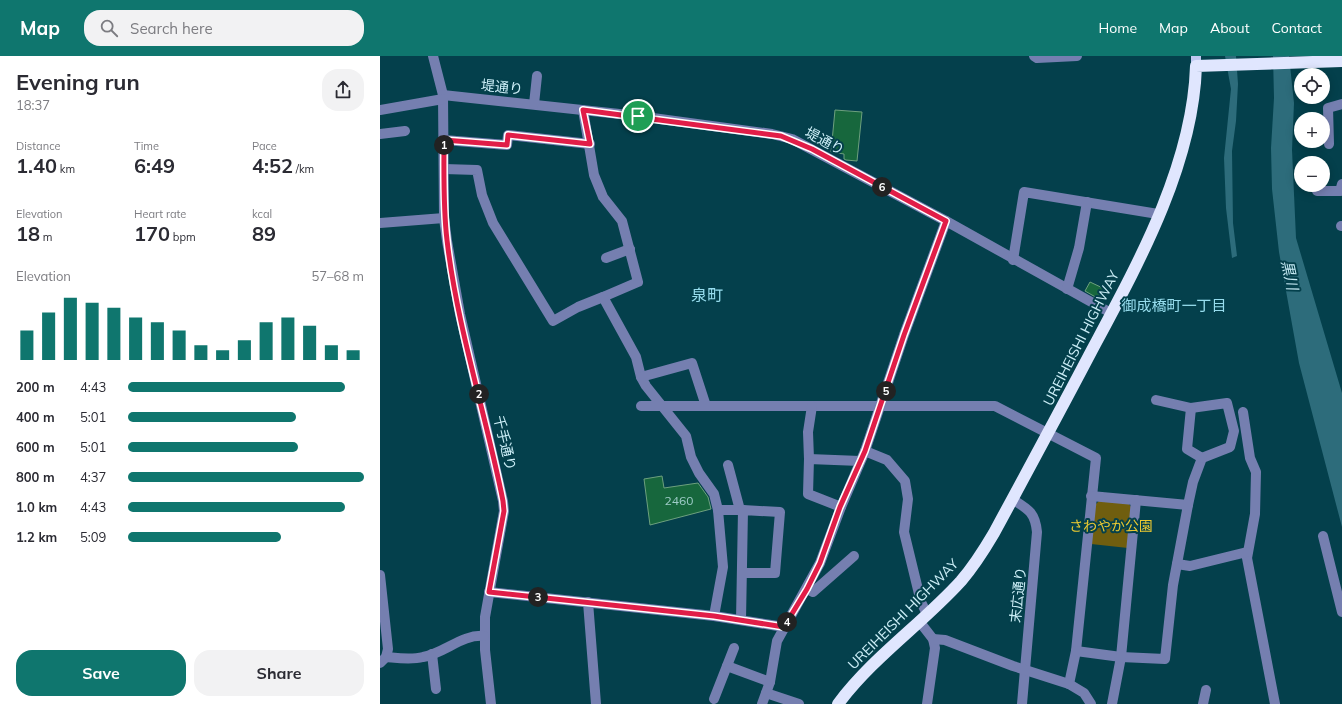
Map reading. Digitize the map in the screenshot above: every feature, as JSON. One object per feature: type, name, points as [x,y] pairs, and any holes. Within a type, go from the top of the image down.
[{"type":"highway","name":"UREIHEISHI HIGHWAY","points":[[838,704],[866,672],[961,580],[979,558],[1012,499],[1111,313],[1158,214],[1175,171],[1189,126],[1194,94],[1196,61],[1213,66],[1342,61]]},
{"type":"street","name":"千手通り","points":[[434,56],[443,97],[444,218],[457,299],[504,511],[489,592],[484,636],[491,704]]},
{"type":"street","points":[[1034,56],[1037,58],[1077,56]]},
{"type":"street","points":[[534,104],[537,76]]},
{"type":"street","name":"堤通り","points":[[380,110],[443,97],[534,104],[781,136],[812,149],[946,221],[1013,260],[1111,313]]},
{"type":"street","points":[[1328,112],[1328,108],[1342,104]]},
{"type":"street","points":[[444,169],[477,170],[482,195],[493,223],[553,321],[578,307],[638,282],[622,221],[603,197],[594,175],[590,144],[583,110]]},
{"type":"street","points":[[380,134],[405,131]]},
{"type":"street","points":[[444,140],[507,145],[508,135],[590,144]]},
{"type":"street","points":[[1330,191],[1340,191],[1342,184]]},
{"type":"street","points":[[1013,260],[1024,192],[1158,214]]},
{"type":"street","points":[[1067,289],[1079,248],[1087,202]]},
{"type":"street","points":[[380,223],[444,218]]},
{"type":"street","points":[[762,704],[770,682],[777,641],[820,563],[840,507],[865,451],[882,405],[904,335],[946,221]]},
{"type":"street","points":[[606,258],[630,249]]},
{"type":"street","points":[[603,297],[636,357],[641,376],[646,386],[686,436],[691,457],[699,473],[714,494],[718,510],[723,567],[714,616]]},
{"type":"street","points":[[641,376],[692,363],[706,406]]},
{"type":"street","points":[[1076,651],[1121,657],[1165,659],[1173,585],[1193,482],[1202,458],[1230,447],[1234,430],[1227,403],[1191,408],[1156,400]]},
{"type":"street","points":[[641,406],[995,406],[1049,432],[1096,458],[1076,651],[1069,684]]},
{"type":"street","points":[[812,406],[808,432],[808,494],[840,507]]},
{"type":"street","points":[[1191,408],[1187,449],[1202,458]]},
{"type":"street","points":[[1242,412],[1250,458],[1256,472],[1255,514],[1247,558],[1274,704]]},
{"type":"street","points":[[865,451],[887,460],[905,481],[908,499],[904,532],[921,602],[923,618],[933,638],[935,648],[927,704]]},
{"type":"street","points":[[809,459],[860,461]]},
{"type":"street","points":[[728,465],[742,510],[741,620]]},
{"type":"street","points":[[1091,496],[1188,505]]},
{"type":"street","name":"末広通り","points":[[1012,499],[1032,513],[1037,526],[1037,545],[1022,704]]},
{"type":"street","points":[[1112,704],[1121,657],[1136,500]]},
{"type":"street","points":[[718,510],[780,512],[775,573],[742,573]]},
{"type":"street","points":[[1323,536],[1342,612]]},
{"type":"street","points":[[1177,564],[1190,566],[1247,552]]},
{"type":"street","points":[[807,589],[814,592],[854,556]]},
{"type":"street","points":[[380,575],[388,649],[383,660],[425,657],[473,635],[484,636]]},
{"type":"street","points":[[489,592],[714,616],[784,627]]},
{"type":"street","points":[[588,602],[596,704]]},
{"type":"street","points":[[933,638],[945,640],[1069,684],[1084,693],[1091,704]]},
{"type":"street","points":[[714,699],[734,648]]},
{"type":"street","points":[[432,654],[436,689]]},
{"type":"street","points":[[727,666],[770,682]]},
{"type":"street","points":[[1203,704],[1206,690]]},
{"type":"street","points":[[766,693],[799,704]]},
{"type":"green space","name":"さわやか公園","points":[[1100,500],[1128,503],[1132,508],[1128,548],[1091,544],[1095,505]]},
{"type":"water","points":[[1225,56],[1236,56],[1238,84],[1236,121],[1232,151],[1233,223],[1237,256],[1232,258],[1226,208],[1224,158],[1231,89]]},
{"type":"water","name":"黒川","points":[[1273,56],[1289,56],[1294,103],[1292,150],[1296,238],[1342,393],[1342,527],[1299,363],[1279,252],[1272,189],[1271,148],[1274,98]]},
{"type":"building","points":[[835,110],[862,112],[857,161],[846,160],[844,159],[844,154],[831,152]]},
{"type":"building","points":[[1090,282],[1107,290],[1103,298],[1099,299],[1085,291]]},
{"type":"building","points":[[662,476],[664,488],[698,483],[708,497],[711,509],[650,525],[644,479]]},
{"type":"district","name":"泉町","points":[[707,295]]},
{"type":"district","name":"御成橋町一丁目","points":[[1174,305]]},
{"type":"route","points":[[583,110],[638,116],[772,134],[792,139],[946,221],[904,335],[882,405],[865,451],[840,507],[820,563],[807,589],[784,627],[714,616],[489,592],[504,511],[498,477],[460,314],[447,241],[444,218],[444,140],[507,145],[508,135],[590,144],[583,110]]}]
